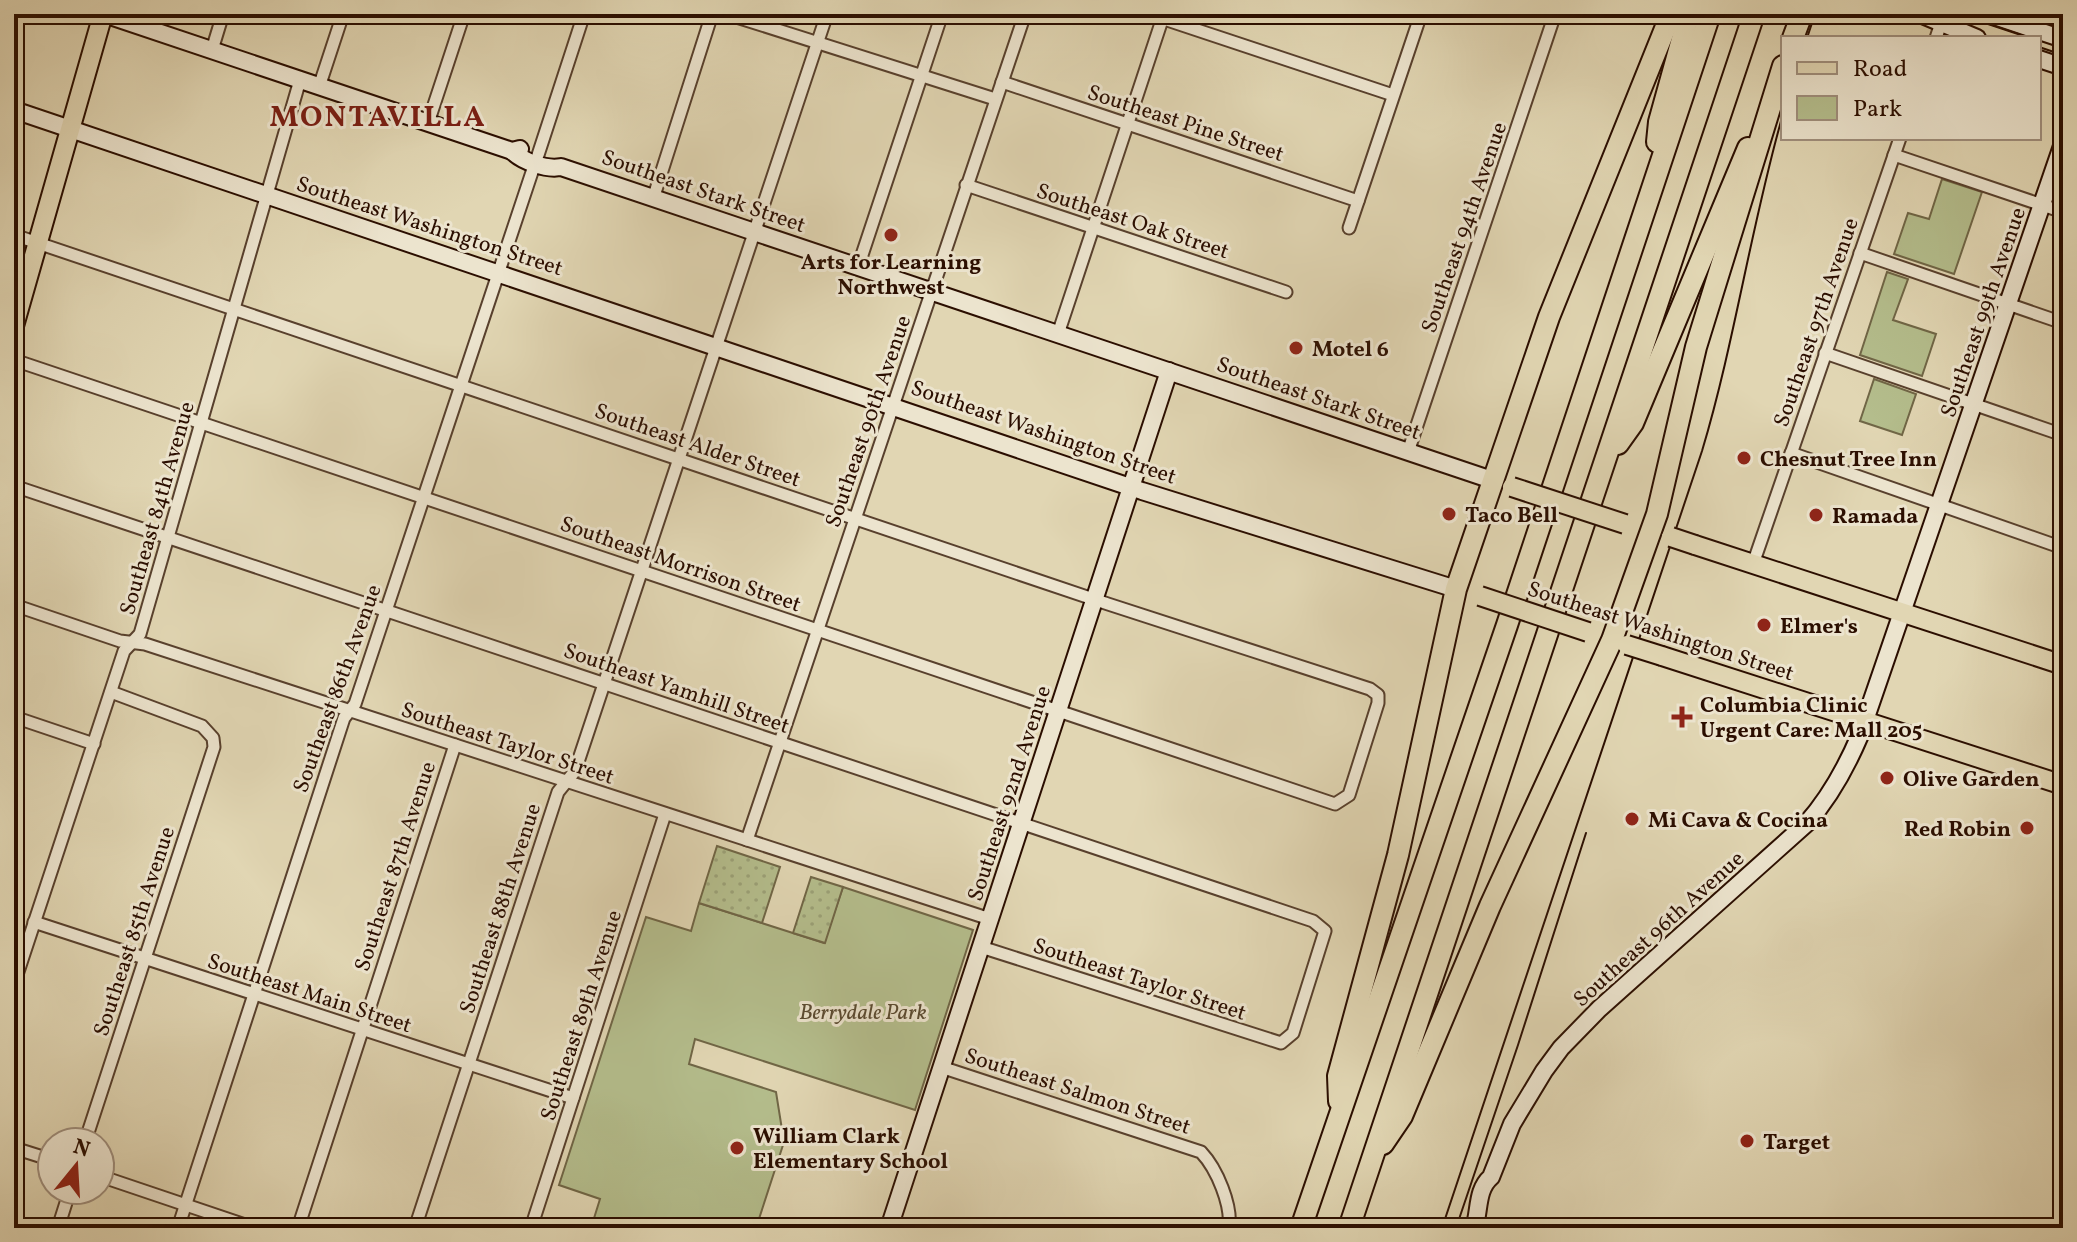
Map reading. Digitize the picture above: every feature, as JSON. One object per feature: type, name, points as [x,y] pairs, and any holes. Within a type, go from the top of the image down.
[{"type":"highway","points":[[1340,1112],[1338,1076],[1398,855],[1456,589],[1576,246],[1671,14]]},
{"type":"highway","points":[[1655,175],[1659,122],[1689,14]]},
{"type":"highway","points":[[1301,1228],[1507,625],[1710,14]]},
{"type":"highway","points":[[1349,1228],[1754,14]]},
{"type":"highway","points":[[1794,36],[1802,14]]},
{"type":"highway","points":[[1372,1161],[1402,1116],[1490,906],[1620,642],[1649,531],[1657,514],[1696,347],[1781,72]]},
{"type":"highway","points":[[1605,461],[1633,423],[1736,173],[1772,97]]},
{"type":"main road","name":"Southeast Stark Street","points":[[103,14],[512,151],[519,158],[537,159],[553,169],[561,167],[1512,487],[2063,665]]},
{"type":"main road","points":[[14,326],[103,14]]},
{"type":"main road","points":[[1920,14],[1938,31],[1966,36]]},
{"type":"main road","points":[[1988,14],[2063,39]]},
{"type":"main road","points":[[2041,60],[2063,67]]},
{"type":"main road","name":"Southeast Washington Street","points":[[14,110],[1131,487],[1480,596],[2063,785]]},
{"type":"main road","name":"Southeast 99th Avenue","points":[[1865,721],[2063,143]]},
{"type":"main road","name":"Southeast 92nd Avenue","points":[[889,1228],[1169,371]]},
{"type":"main road","name":"Southeast 96th Avenue","points":[[1476,1222],[1488,1208],[1495,1186],[1491,1177],[1519,1112],[1561,1048],[1599,1009],[1807,823],[1839,780],[1865,721]]},
{"type":"street","points":[[212,50],[223,14]]},
{"type":"street","points":[[319,87],[343,14]]},
{"type":"street","points":[[428,123],[464,14]]},
{"type":"street","name":"Southeast 86th Avenue","points":[[178,1228],[344,718],[355,704],[584,14]]},
{"type":"street","points":[[653,199],[712,14]]},
{"type":"street","points":[[727,14],[995,99]]},
{"type":"street","name":"Southeast 88th Avenue","points":[[415,1228],[558,792],[575,771],[643,571],[827,14]]},
{"type":"street","points":[[858,267],[942,14]]},
{"type":"street","name":"Southeast 90th Avenue","points":[[747,840],[1025,14]]},
{"type":"street","points":[[1149,14],[1164,16],[1393,95]]},
{"type":"street","points":[[1349,228],[1421,14]]},
{"type":"street","name":"Southeast 94th Avenue","points":[[1408,452],[1555,14]]},
{"type":"street","points":[[1058,334],[1164,16]]},
{"type":"street","name":"Southeast 84th Avenue","points":[[14,984],[124,651],[140,634],[300,80]]},
{"type":"street","name":"Southeast Pine Street","points":[[1002,82],[1358,201]]},
{"type":"street","name":"Southeast 97th Avenue","points":[[1753,564],[1899,140]]},
{"type":"street","points":[[1894,155],[2063,212]]},
{"type":"street","name":"Southeast Oak Street","points":[[966,185],[1286,292]]},
{"type":"street","name":"Southeast Alder Street","points":[[14,235],[1370,689],[1378,695],[1378,703],[1349,795],[1335,804]]},
{"type":"street","points":[[1860,253],[2063,323]]},
{"type":"street","points":[[1825,353],[2063,435]]},
{"type":"street","name":"Southeast Morrison Street","points":[[14,360],[1335,804]]},
{"type":"street","points":[[1791,453],[2063,548]]},
{"type":"street","name":"Southeast Yamhill Street","points":[[14,486],[1308,919],[1325,931],[1293,1033],[1287,1040]]},
{"type":"street","name":"Southeast Taylor Street","points":[[14,605],[120,641],[145,644],[990,919]]},
{"type":"street","name":"Southeast 85th Avenue","points":[[90,1126],[214,747],[209,732],[190,720],[111,692]]},
{"type":"street","points":[[14,717],[94,744]]},
{"type":"street","name":"Southeast 87th Avenue","points":[[298,1228],[455,745]]},
{"type":"street","name":"Southeast 89th Avenue","points":[[531,1228],[665,814]]},
{"type":"street","name":"Southeast Main Street","points":[[34,922],[573,1098]]},
{"type":"street","name":"Southeast Taylor Street","points":[[981,947],[1274,1042],[1287,1040]]},
{"type":"street","name":"Southeast Salmon Street","points":[[941,1067],[1201,1152],[1208,1159],[1228,1204],[1231,1217],[1229,1228]]},
{"type":"street","points":[[14,1148],[36,1155]]},
{"type":"street","points":[[116,1181],[254,1228]]},
{"type":"street","points":[[58,1228],[65,1206]]},
{"type":"green space","points":[[1942,179],[1982,192],[1954,274],[1894,254],[1908,213],[1929,219]]},
{"type":"green space","points":[[1887,272],[1908,279],[1893,320],[1936,334],[1922,376],[1860,355]]},
{"type":"green space","points":[[1874,379],[1916,394],[1902,435],[1860,421]]},
{"type":"green space","points":[[717,846],[780,867],[762,923],[699,903]]},
{"type":"green space","points":[[811,877],[843,887],[825,943],[793,933]]},
{"type":"green space","name":"Berrydale Park","points":[[843,887],[973,930],[915,1110],[695,1039],[689,1064],[776,1092],[784,1142],[756,1228],[591,1228],[600,1199],[559,1185],[646,917],[691,931],[699,903],[824,943]]},
{"type":"tram line","points":[[1808,36],[1815,14]]},
{"type":"tram line","points":[[1958,14],[2024,36]]},
{"type":"tram line","points":[[2041,48],[2063,55]]},
{"type":"tram line","points":[[1442,1228],[1702,451],[1781,122]]},
{"type":"tram line","points":[[1456,1228],[1586,833]]},
{"type":"place","name":"Arts for Learning Northwest","points":[[891,235]]},
{"type":"place","name":"Motel 6","points":[[1296,348]]},
{"type":"place","name":"Chesnut Tree Inn","points":[[1744,458]]},
{"type":"place","name":"Taco Bell","points":[[1449,514]]},
{"type":"place","name":"Ramada","points":[[1816,515]]},
{"type":"place","name":"Elmer's","points":[[1764,625]]},
{"type":"place","name":"Columbia Clinic Urgent Care: Mall 205","points":[[1682,717]]},
{"type":"place","name":"Olive Garden","points":[[1887,778]]},
{"type":"place","name":"Mi Cava & Cocina","points":[[1632,819]]},
{"type":"place","name":"Red Robin","points":[[2027,828]]},
{"type":"place","name":"Target","points":[[1747,1141]]},
{"type":"place","name":"William Clark Elementary School","points":[[737,1148]]},
{"type":"district","name":"MONTAVILLA","points":[[378,116]]}]
